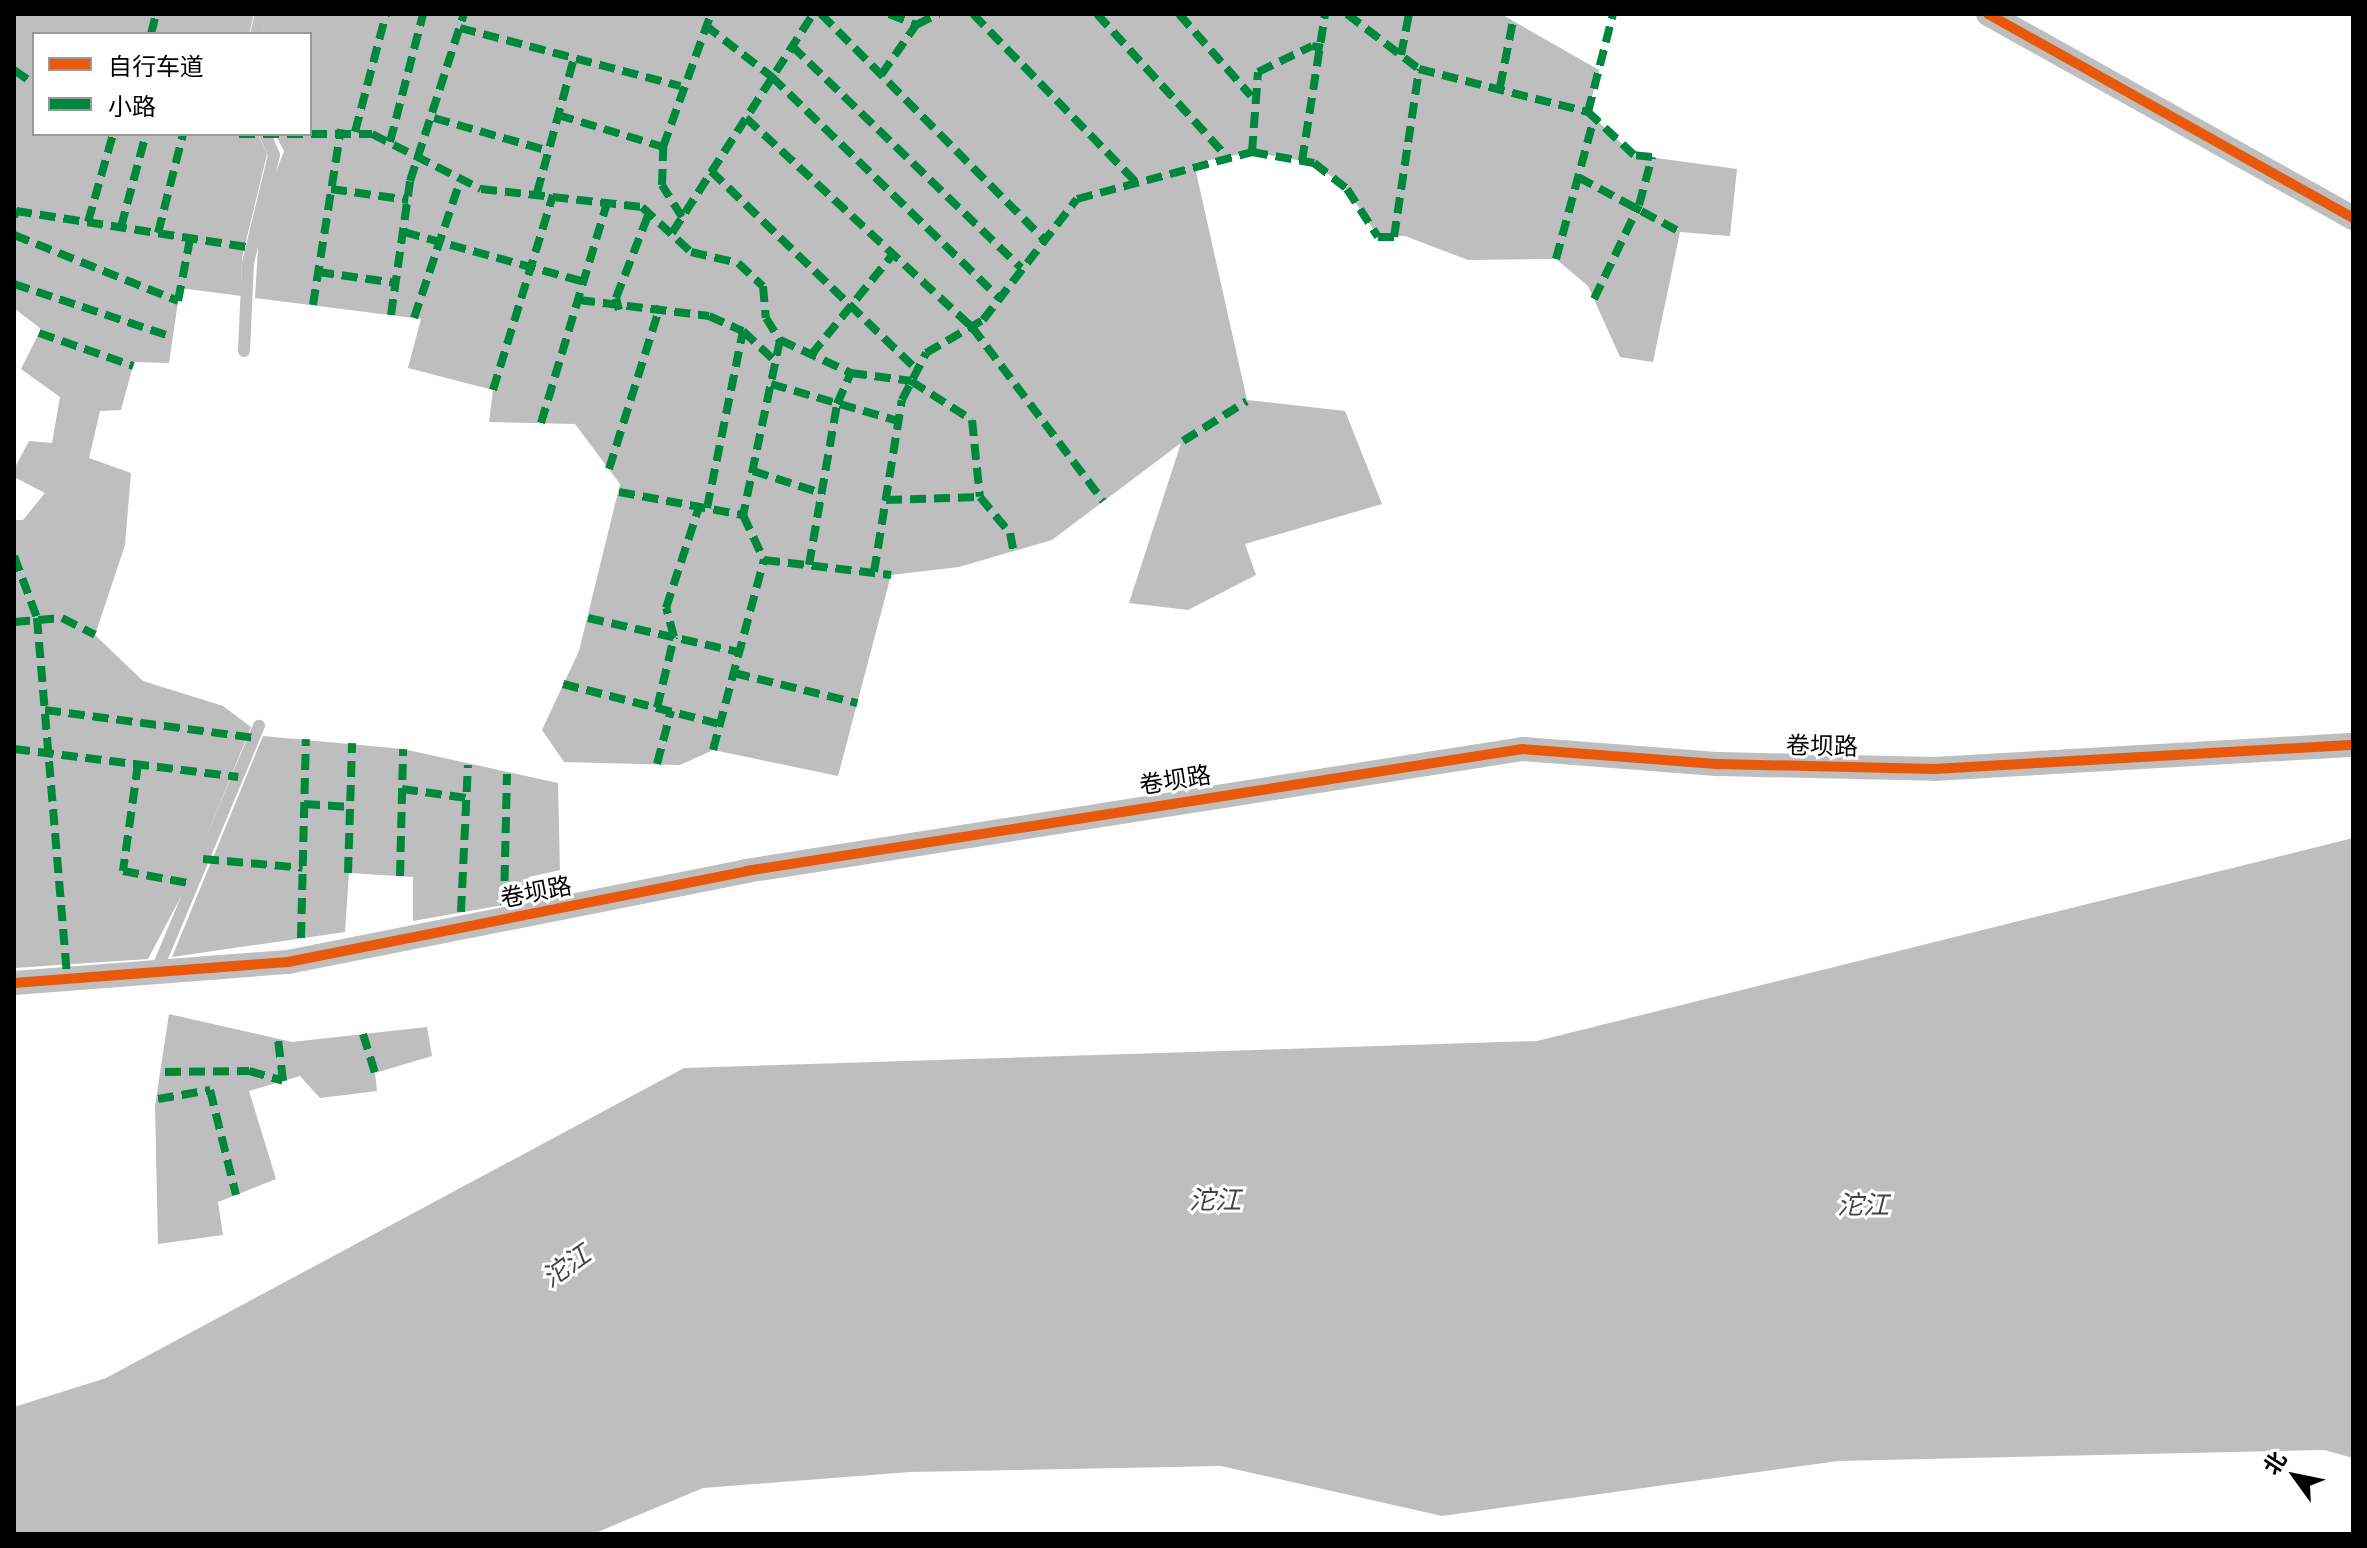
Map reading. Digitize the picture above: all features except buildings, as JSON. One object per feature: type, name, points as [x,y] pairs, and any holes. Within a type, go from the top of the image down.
[{"type":"street","points":[[1988,14],[2353,218]]},
{"type":"street","name":"卷坝路","points":[[14,983],[288,962],[746,871],[1522,749],[1719,764],[1934,769],[2353,745]]},
{"type":"lane","points":[[244,351],[248,263],[274,155],[266,136]]},
{"type":"lane","points":[[156,972],[259,726]]},
{"type":"water","points":[[14,14],[254,14],[250,32],[32,32],[32,136],[259,136],[267,154],[242,258],[241,296],[180,288],[169,363],[134,362],[121,410],[100,411],[89,458],[131,473],[125,545],[95,635],[143,681],[223,706],[251,727],[185,889],[148,959],[14,968],[14,520],[23,520],[45,493],[14,477],[14,469],[29,441],[52,443],[60,397],[21,369],[41,329],[14,308]]},
{"type":"water","points":[[267,14],[1501,14],[1599,70],[1588,112],[1634,155],[1737,169],[1730,236],[1680,232],[1653,362],[1620,357],[1588,286],[1556,259],[1468,260],[1405,236],[1378,237],[1347,189],[1314,163],[1252,152],[1194,163],[1247,400],[1345,411],[1382,504],[1245,544],[1256,575],[1188,610],[1129,603],[1181,443],[1052,540],[959,567],[891,575],[838,776],[713,750],[680,765],[564,762],[542,730],[579,651],[620,484],[575,424],[489,422],[493,390],[408,368],[421,319],[255,298],[260,214],[284,151],[276,136],[312,136],[312,32],[262,32]]},
{"type":"water","points":[[263,736],[403,749],[558,783],[560,870],[529,877],[531,900],[413,921],[413,877],[349,873],[345,932],[172,957]]},
{"type":"water","name":"沱江","points":[[2353,838],[2353,1458],[2324,1450],[1838,1461],[1442,1516],[1221,1466],[910,1472],[703,1488],[593,1534],[14,1534],[14,1407],[106,1378],[684,1068],[1537,1041]]},
{"type":"water","points":[[169,1014],[292,1042],[427,1027],[432,1056],[375,1073],[377,1091],[320,1098],[300,1076],[249,1091],[276,1179],[218,1202],[223,1235],[158,1244],[155,1106]]},
{"type":"marked path","points":[[152,32],[156,14]]},
{"type":"marked path","points":[[355,132],[386,14]]},
{"type":"marked path","points":[[390,142],[423,14]]},
{"type":"marked path","points":[[391,315],[410,181],[464,14]]},
{"type":"marked path","points":[[682,217],[662,185],[663,147],[711,14]]},
{"type":"marked path","points":[[672,233],[813,14]]},
{"type":"marked path","points":[[821,14],[1043,238]]},
{"type":"marked path","points":[[889,14],[916,25]]},
{"type":"marked path","points":[[881,75],[916,25],[938,14]]},
{"type":"marked path","points":[[973,14],[1135,181]]},
{"type":"marked path","points":[[1097,14],[1227,157]]},
{"type":"marked path","points":[[1179,14],[1251,96]]},
{"type":"marked path","points":[[1302,161],[1325,14]]},
{"type":"marked path","points":[[1347,14],[1419,69],[1588,112]]},
{"type":"marked path","points":[[1401,55],[1409,14]]},
{"type":"marked path","points":[[1594,299],[1639,205],[1652,157],[1634,155],[1588,112],[1613,14]]},
{"type":"marked path","points":[[1500,87],[1513,21]]},
{"type":"marked path","points":[[705,25],[772,77],[999,298]]},
{"type":"marked path","points":[[460,28],[680,86]]},
{"type":"marked path","points":[[792,46],[1021,268]]},
{"type":"marked path","points":[[1252,152],[1258,72],[1312,46],[1323,48]]},
{"type":"marked path","points":[[537,193],[574,58]]},
{"type":"marked path","points":[[874,572],[902,400],[926,353],[983,320],[1077,199],[1252,152],[1314,163],[1347,189],[1378,237],[1394,237],[1419,69]]},
{"type":"marked path","points":[[14,70],[32,83]]},
{"type":"marked path","points":[[558,115],[663,147]]},
{"type":"marked path","points":[[434,118],[549,151]]},
{"type":"marked path","points":[[746,118],[972,327],[1103,501]]},
{"type":"marked path","points":[[1556,259],[1594,118]]},
{"type":"marked path","points":[[313,305],[341,129]]},
{"type":"marked path","points":[[312,134],[372,134],[481,189],[642,207],[691,252],[738,263],[763,286],[766,318],[780,340],[743,515]]},
{"type":"marked path","points":[[88,222],[112,136]]},
{"type":"marked path","points":[[121,227],[145,136]]},
{"type":"marked path","points":[[158,233],[182,136]]},
{"type":"marked path","points":[[711,171],[917,370]]},
{"type":"marked path","points":[[1578,177],[1680,232]]},
{"type":"marked path","points":[[414,318],[460,181]]},
{"type":"marked path","points":[[331,189],[408,200]]},
{"type":"marked path","points":[[493,390],[553,195]]},
{"type":"marked path","points":[[541,423],[608,200]]},
{"type":"marked path","points":[[14,217],[16,211],[251,248]]},
{"type":"marked path","points":[[619,310],[616,298],[649,213]]},
{"type":"marked path","points":[[404,232],[584,282]]},
{"type":"marked path","points":[[14,235],[178,301],[190,239]]},
{"type":"marked path","points":[[811,355],[893,254]]},
{"type":"marked path","points":[[318,272],[396,283]]},
{"type":"marked path","points":[[14,284],[172,337]]},
{"type":"marked path","points":[[579,300],[709,316],[743,331],[776,362]]},
{"type":"marked path","points":[[609,469],[660,306]]},
{"type":"marked path","points":[[707,508],[743,331]]},
{"type":"marked path","points":[[39,333],[133,366]]},
{"type":"marked path","points":[[780,340],[851,373],[911,381],[972,420],[980,497],[1010,533],[1014,554]]},
{"type":"marked path","points":[[809,565],[837,404],[851,373]]},
{"type":"marked path","points":[[771,384],[898,421]]},
{"type":"marked path","points":[[1183,441],[1247,401]]},
{"type":"marked path","points":[[753,471],[821,493]]},
{"type":"marked path","points":[[619,492],[743,515],[764,560],[891,575]]},
{"type":"marked path","points":[[886,500],[980,497]]},
{"type":"marked path","points":[[657,708],[674,637],[666,608],[699,507]]},
{"type":"marked path","points":[[14,556],[37,618],[67,979]]},
{"type":"marked path","points":[[713,750],[764,560]]},
{"type":"marked path","points":[[14,622],[62,618],[95,635]]},
{"type":"marked path","points":[[588,618],[739,652]]},
{"type":"marked path","points":[[734,673],[857,703]]},
{"type":"marked path","points":[[563,684],[720,724]]},
{"type":"marked path","points":[[45,710],[254,738]]},
{"type":"marked path","points":[[657,764],[671,711]]},
{"type":"marked path","points":[[301,938],[306,739]]},
{"type":"marked path","points":[[348,873],[352,743]]},
{"type":"marked path","points":[[14,749],[238,777]]},
{"type":"marked path","points":[[400,876],[403,749]]},
{"type":"marked path","points":[[138,764],[123,871],[193,884]]},
{"type":"marked path","points":[[461,912],[468,765]]},
{"type":"marked path","points":[[504,905],[507,774]]},
{"type":"marked path","points":[[402,789],[466,798]]},
{"type":"marked path","points":[[304,804],[350,807]]},
{"type":"marked path","points":[[203,859],[303,868]]},
{"type":"marked path","points":[[363,1034],[375,1073]]},
{"type":"marked path","points":[[165,1072],[249,1071],[283,1081],[278,1039]]},
{"type":"marked path","points":[[158,1099],[210,1090],[236,1195]]},
{"type":"cycle path","points":[[1988,14],[2353,218]]},
{"type":"cycle path","points":[[14,983],[288,962],[746,871],[1522,749],[1719,764],[1934,769],[2353,745]]}]
